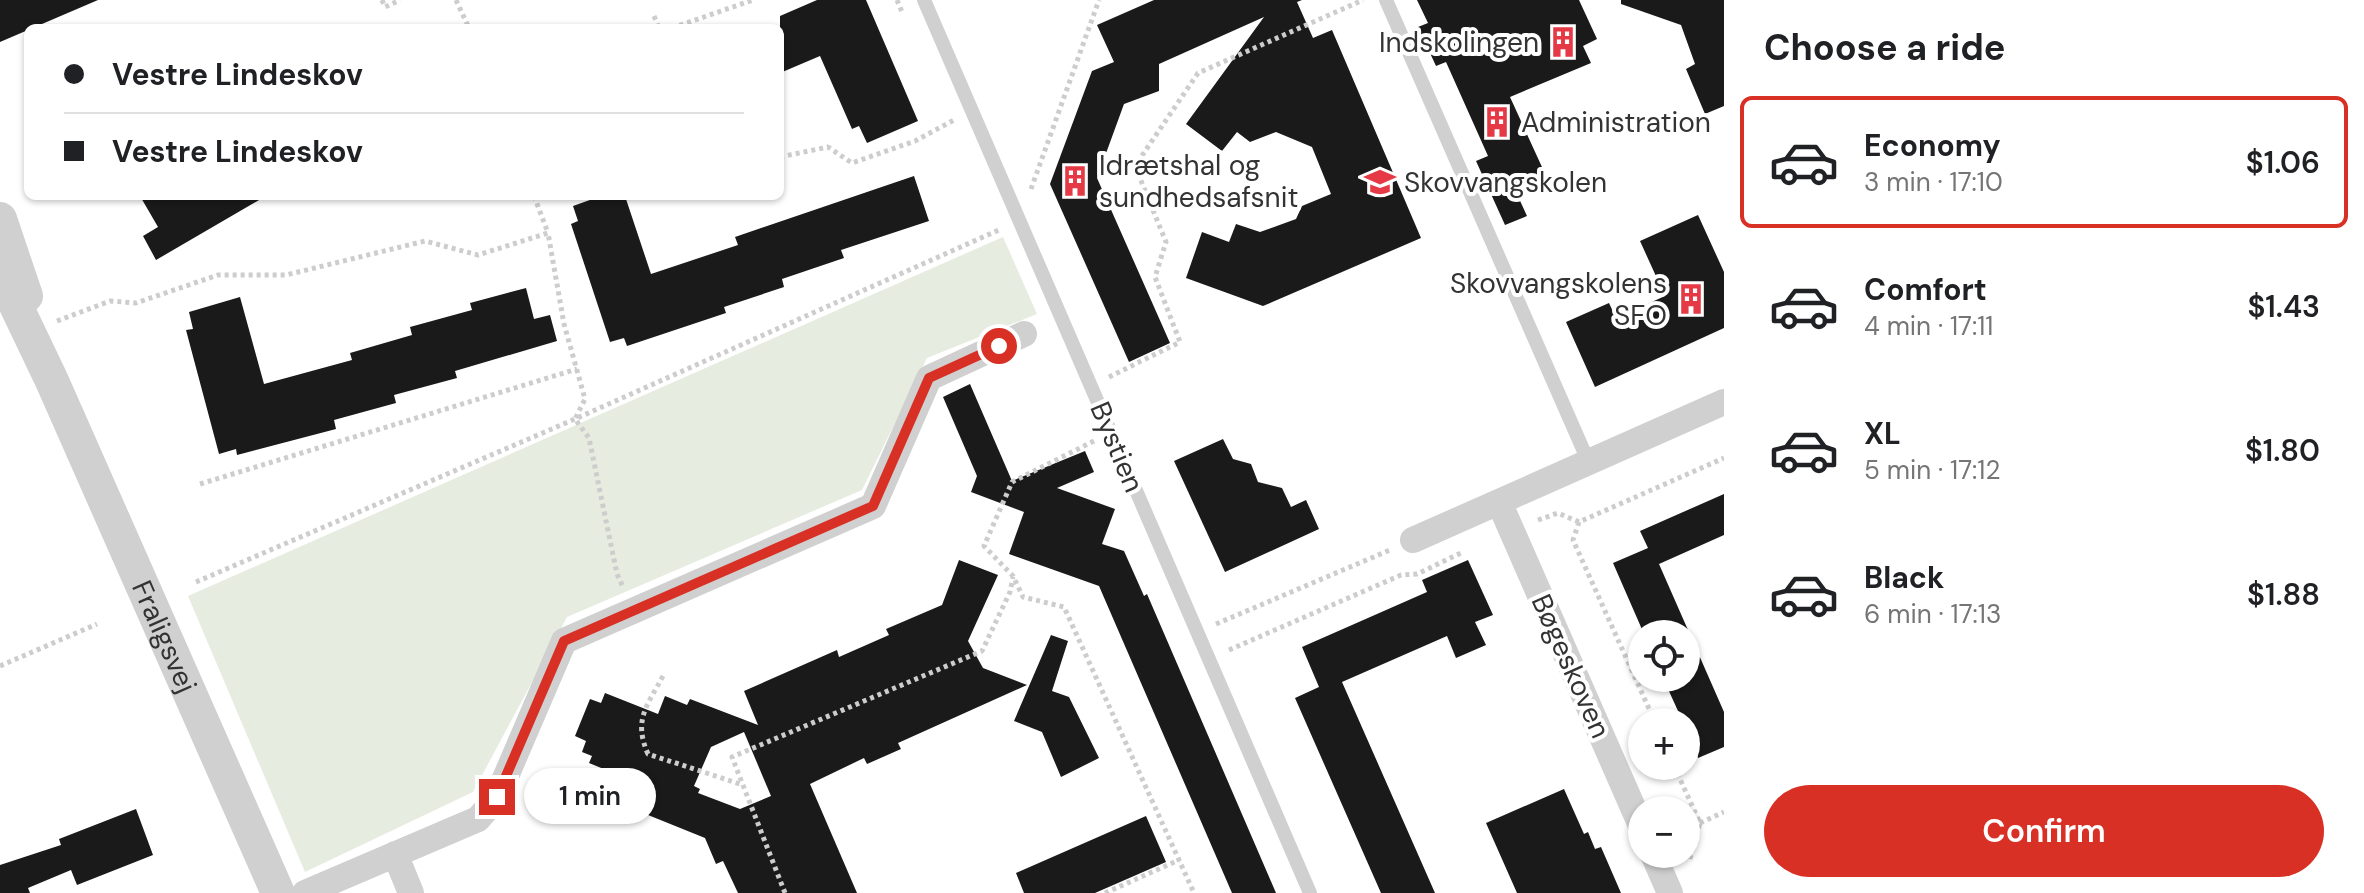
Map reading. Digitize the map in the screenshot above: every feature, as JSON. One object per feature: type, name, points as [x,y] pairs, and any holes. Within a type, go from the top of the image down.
[{"type":"street","name":"Fraligsvej","points":[[0,219],[52,381]]},
{"type":"street","name":"Fraligsvej","points":[[0,272],[52,381],[278,893]]},
{"type":"street","points":[[305,893],[478,819],[497,797],[564,641],[873,506],[929,378],[1024,334]]},
{"type":"street","points":[[1413,540],[1724,402]]},
{"type":"street","name":"Bøgeskoven","points":[[1500,504],[1628,796]]},
{"type":"street","points":[[395,854],[411,893]]},
{"type":"street","points":[[1659,868],[1670,893]]},
{"type":"lane","name":"Bystien","points":[[924,0],[1310,893]]},
{"type":"lane","points":[[1386,0],[1589,463]]},
{"type":"path","points":[[382,0],[385,7],[400,0]]},
{"type":"path","points":[[456,0],[467,24]]},
{"type":"path","points":[[683,24],[751,0]]},
{"type":"path","points":[[196,582],[575,419],[1020,220],[1099,0]]},
{"type":"path","points":[[1091,387],[1180,342],[1155,277],[1166,242],[1135,166],[1198,73],[1363,0]]},
{"type":"path","points":[[654,16],[657,24]]},
{"type":"path","points":[[784,156],[828,147],[852,163],[915,141],[973,111]]},
{"type":"path","points":[[536,200],[548,233],[585,399],[575,419]]},
{"type":"path","points":[[37,329],[110,301],[136,303],[218,275],[286,275],[425,241],[478,255],[548,233]]},
{"type":"path","points":[[200,484],[577,369]]},
{"type":"path","points":[[575,419],[589,438],[617,574],[635,610]]},
{"type":"path","points":[[1111,433],[1012,482],[984,546],[1013,576],[1023,597],[1064,607],[1194,893]]},
{"type":"path","points":[[1208,659],[1401,575],[1417,574],[1511,530],[1558,513],[1579,522],[1724,458]]},
{"type":"path","points":[[1579,522],[1573,540],[1649,708]]},
{"type":"path","points":[[1196,632],[1413,540]]},
{"type":"path","points":[[785,893],[732,757],[982,651],[1010,592],[1013,576]]},
{"type":"path","points":[[0,666],[97,624]]},
{"type":"path","points":[[663,676],[642,715],[640,736],[648,754],[744,785]]},
{"type":"path","points":[[1700,823],[1724,812]]},
{"type":"path","points":[[1105,893],[1179,860]]},
{"type":"shaded area","points":[[1003,237],[1037,314],[927,358],[862,490],[567,617],[473,792],[305,872],[188,596]]},
{"type":"building","points":[[0,0],[98,0],[42,24],[24,24],[24,32],[0,42]]},
{"type":"building","points":[[817,0],[866,0],[918,121],[867,143],[859,126],[852,129],[820,56],[784,71],[784,24],[780,24],[780,16]]},
{"type":"building","points":[[1154,0],[1302,0],[1297,2],[1313,38],[1332,30],[1421,238],[1263,306],[1186,278],[1202,232],[1229,242],[1236,224],[1260,232],[1296,219],[1302,206],[1331,194],[1312,147],[1276,132],[1250,142],[1237,132],[1222,151],[1186,124],[1264,17],[1159,64],[1159,91],[1124,104],[1097,178],[1170,343],[1129,362],[1050,184],[1092,71],[1114,62],[1097,25]]},
{"type":"building","name":"Administration","points":[[1417,0],[1579,0],[1597,39],[1583,46],[1591,63],[1510,97],[1547,178],[1516,192],[1527,216],[1505,225],[1476,161],[1488,156],[1446,62],[1436,66],[1418,27],[1428,23]]},
{"type":"building","points":[[1621,0],[1724,0],[1724,106],[1705,114],[1686,69],[1695,64],[1681,25],[1621,4]]},
{"type":"building","points":[[914,176],[929,221],[841,250],[844,258],[782,279],[784,287],[724,307],[726,313],[627,346],[624,338],[610,342],[571,224],[578,221],[573,206],[590,200],[626,200],[651,274],[738,245],[735,237]]},
{"type":"building","points":[[142,200],[259,200],[156,260],[143,236],[158,227]]},
{"type":"building","name":"Skovvangskolens SFO","points":[[1698,215],[1724,272],[1724,328],[1595,387],[1566,322],[1609,303],[1616,318],[1665,296],[1640,241]]},
{"type":"building","points":[[526,288],[534,319],[550,315],[557,341],[455,371],[457,378],[394,395],[396,403],[334,420],[336,429],[237,455],[236,449],[219,454],[186,330],[193,329],[189,312],[240,297],[264,384],[352,360],[350,353],[412,335],[410,327],[472,310],[470,303]]},
{"type":"building","points":[[970,384],[1012,481],[1085,451],[1094,472],[1057,488],[1115,509],[1102,544],[1124,551],[1144,596],[1147,594],[1276,893],[1232,893],[1099,586],[1009,554],[1024,512],[971,492],[977,476],[943,397]]},
{"type":"building","points":[[1223,439],[1233,459],[1251,464],[1258,482],[1282,488],[1291,507],[1306,500],[1319,529],[1225,572],[1174,461]]},
{"type":"building","points":[[1724,494],[1724,535],[1659,564],[1684,620],[1638,620],[1613,563],[1648,548],[1640,531]]},
{"type":"building","points":[[959,560],[998,575],[968,641],[983,668],[1027,685],[898,743],[901,749],[867,764],[864,758],[810,784],[857,893],[738,893],[723,861],[716,864],[705,838],[601,796],[611,772],[589,763],[592,756],[582,752],[586,741],[575,736],[590,699],[601,703],[605,693],[658,714],[665,696],[687,705],[690,699],[758,725],[744,691],[837,650],[839,657],[889,635],[886,629],[942,605]],"holes":[[[744,732],[771,796],[740,809],[698,793],[700,789],[694,786],[711,747]]]},
{"type":"building","points":[[1468,560],[1493,615],[1475,622],[1486,645],[1456,658],[1447,636],[1342,682],[1435,893],[1381,893],[1295,698],[1319,687],[1302,647],[1427,592],[1422,580]]},
{"type":"building","points":[[1051,635],[1068,641],[1052,691],[1069,697],[1099,758],[1061,777],[1042,732],[1014,721]]},
{"type":"building","points":[[1700,657],[1724,712],[1724,747],[1700,757],[1700,708],[1677,708],[1669,692],[1700,692]]},
{"type":"building","points":[[1564,789],[1584,834],[1588,832],[1595,849],[1601,847],[1621,893],[1517,893],[1486,823]]},
{"type":"building","points":[[136,809],[153,855],[77,885],[71,870],[28,888],[30,893],[0,893],[0,865],[61,845],[59,839]]},
{"type":"building","points":[[1146,816],[1166,862],[1095,893],[1024,893],[1016,873]]},
{"type":"place","name":"Indskolingen","points":[[1563,42]]},
{"type":"place","name":"Administration","points":[[1497,122]]},
{"type":"place","name":"Idrætshal og sundhedsafsnit","points":[[1075,181]]},
{"type":"place","name":"Skovvangskolen","points":[[1380,182]]},
{"type":"place","name":"Skovvangskolens SFO","points":[[1691,299]]},
{"type":"route","points":[[497,797],[564,641],[873,506],[929,378],[999,346]]}]
